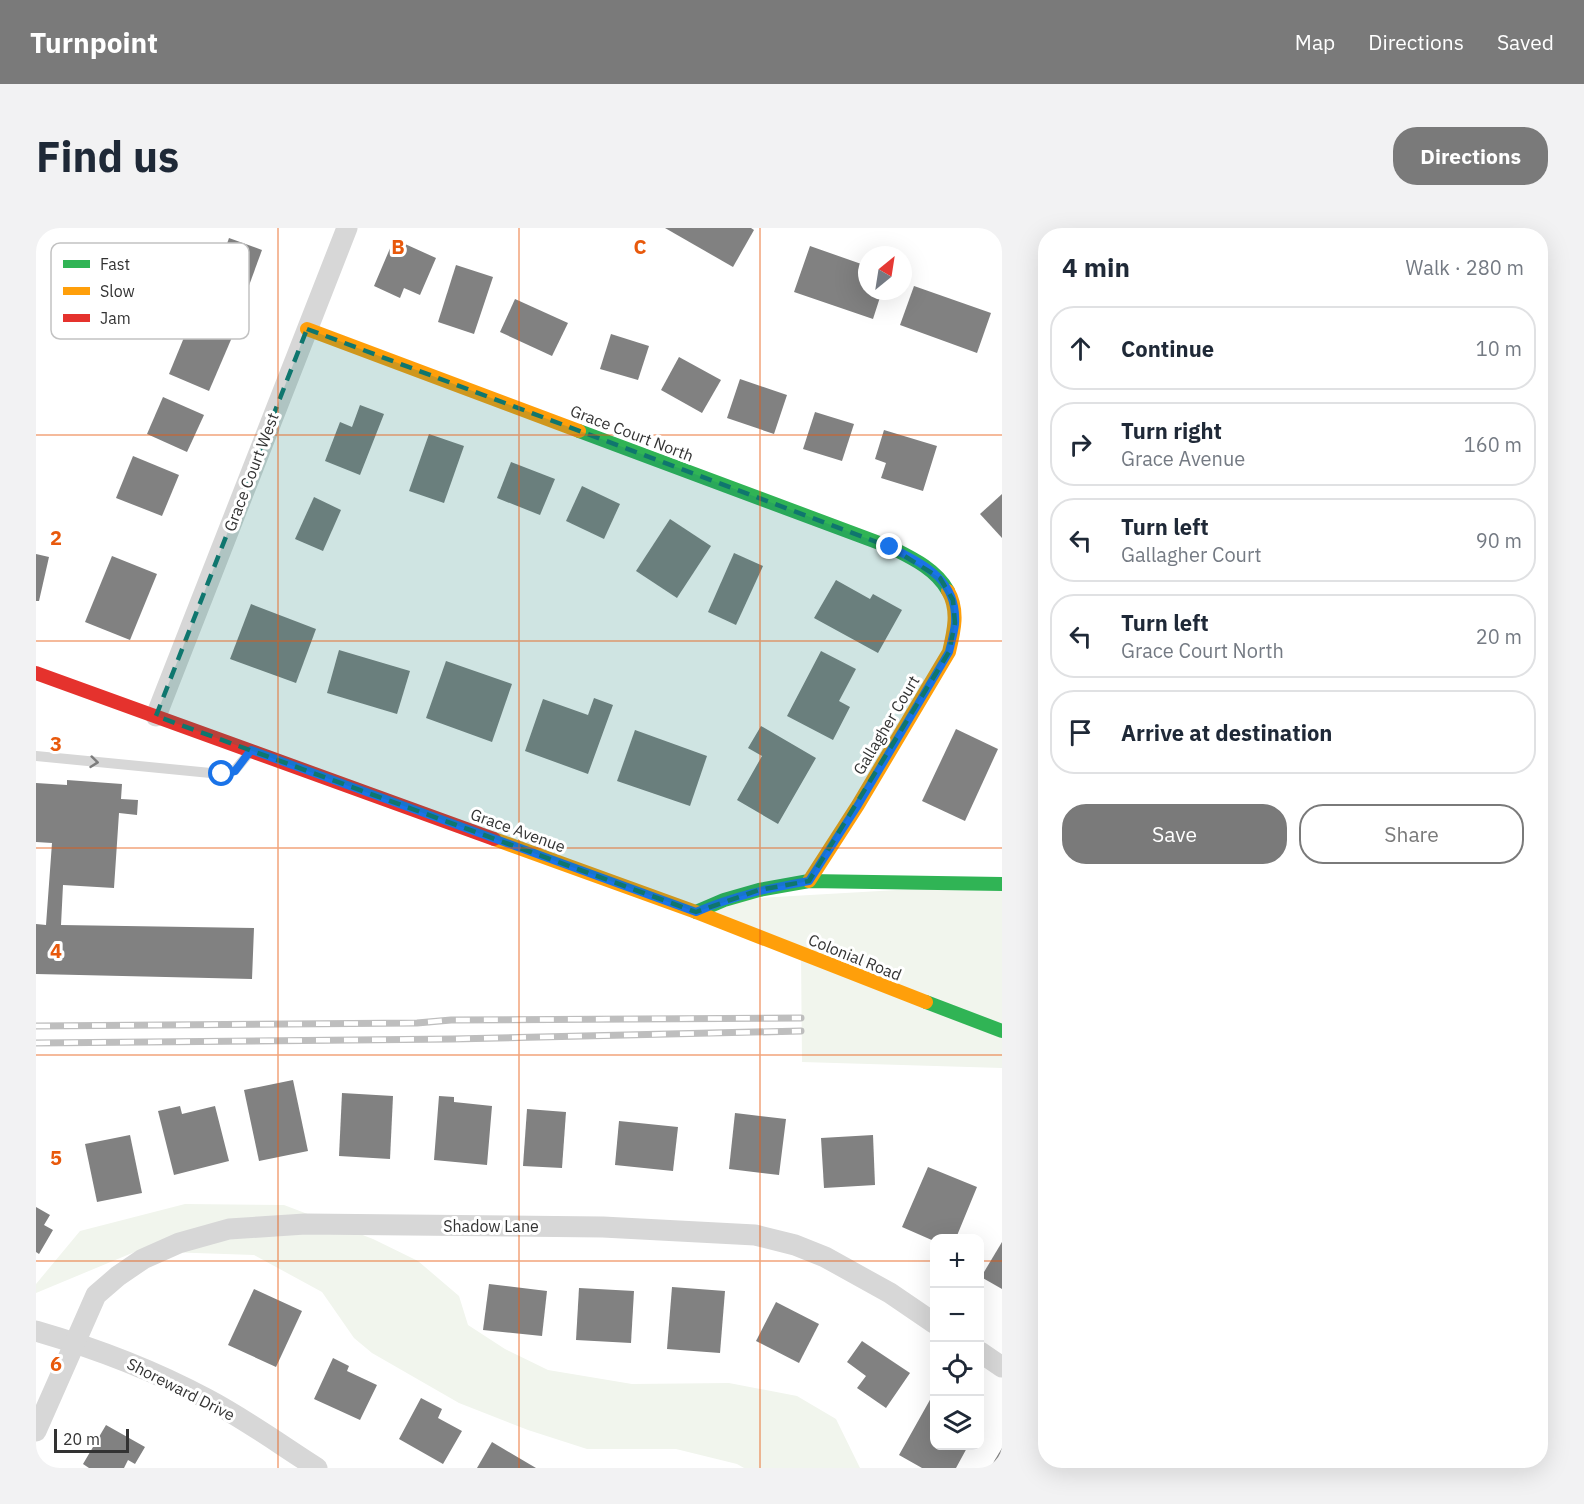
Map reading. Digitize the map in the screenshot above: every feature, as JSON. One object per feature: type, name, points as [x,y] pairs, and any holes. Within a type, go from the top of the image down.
[{"type":"street","name":"Grace Court West","points":[[156,716],[347,228]]},
{"type":"street","name":"Grace Court North","points":[[307,329],[890,547],[926,566],[940,578]]},
{"type":"street","name":"Gallagher Court","points":[[809,881],[858,805],[949,652],[955,623],[953,600],[940,578]]},
{"type":"street","name":"Grace Avenue","points":[[36,673],[696,912]]},
{"type":"street","points":[[696,912],[724,900],[759,890],[809,881],[1002,884]]},
{"type":"street","name":"Colonial Road","points":[[696,912],[1002,1031]]},
{"type":"street","name":"Shadow Lane","points":[[36,1431],[96,1295],[143,1259],[179,1243],[230,1229],[305,1224],[603,1227],[755,1235],[795,1245],[825,1257],[890,1293],[930,1320]]},
{"type":"street","name":"Shoreward Drive","points":[[36,1331],[126,1361],[210,1400],[316,1468]]},
{"type":"street","points":[[984,1355],[1002,1367]]},
{"type":"lane","points":[[36,756],[222,774],[235,771],[251,750]]},
{"type":"highlighted area","points":[[307,329],[890,547],[940,578],[953,600],[955,623],[949,652],[809,881],[759,890],[696,912],[156,716]]},
{"type":"shaded area","points":[[1002,884],[1002,1068],[802,1062],[801,954],[696,912],[724,900]]},
{"type":"shaded area","points":[[185,1204],[284,1205],[373,1239],[418,1261],[459,1296],[468,1325],[505,1349],[548,1370],[632,1384],[729,1383],[797,1396],[836,1419],[860,1468],[744,1468],[737,1464],[676,1449],[587,1449],[528,1430],[459,1403],[372,1353],[354,1338],[322,1292],[254,1255],[137,1251],[36,1293],[36,1284],[80,1231]]},
{"type":"building","points":[[665,228],[751,228],[754,230],[733,267]]},
{"type":"building","points":[[229,238],[243,243],[227,243]]},
{"type":"building","points":[[394,239],[436,258],[420,295],[404,288],[400,298],[374,286]]},
{"type":"building","points":[[249,245],[262,250],[249,286]]},
{"type":"building","points":[[810,246],[858,263],[858,300],[879,300],[873,319],[794,292]]},
{"type":"building","points":[[456,265],[493,277],[474,334],[438,322]]},
{"type":"building","points":[[914,286],[991,313],[977,353],[900,325],[909,300],[912,300]]},
{"type":"building","points":[[515,299],[568,323],[552,356],[500,332]]},
{"type":"building","points":[[611,334],[649,346],[638,380],[600,369]]},
{"type":"building","points":[[183,339],[231,339],[209,391],[169,374]]},
{"type":"building","points":[[679,357],[721,380],[702,413],[661,390]]},
{"type":"building","points":[[740,379],[787,395],[774,434],[727,418]]},
{"type":"building","points":[[163,397],[204,415],[187,452],[147,434]]},
{"type":"building","points":[[360,405],[384,414],[360,475],[325,461],[340,422],[352,427]]},
{"type":"building","points":[[815,412],[854,424],[842,461],[803,449]]},
{"type":"building","points":[[884,430],[937,446],[923,491],[881,478],[886,463],[875,459]]},
{"type":"building","points":[[429,434],[464,446],[444,503],[409,491]]},
{"type":"building","points":[[133,456],[179,475],[162,516],[116,498]]},
{"type":"building","points":[[511,462],[555,479],[540,515],[497,498]]},
{"type":"building","points":[[582,486],[620,504],[604,539],[566,521]]},
{"type":"building","points":[[1002,494],[1002,538],[980,514]]},
{"type":"building","points":[[314,497],[341,510],[323,551],[295,539]]},
{"type":"building","points":[[670,519],[711,546],[677,598],[636,571]]},
{"type":"building","points":[[734,553],[763,566],[736,625],[708,612]]},
{"type":"building","points":[[36,554],[49,557],[39,601],[36,601]]},
{"type":"building","points":[[112,556],[157,574],[130,640],[85,622]]},
{"type":"building","points":[[836,580],[870,599],[873,594],[902,610],[878,653],[814,618]]},
{"type":"building","points":[[251,604],[316,629],[296,683],[230,659]]},
{"type":"building","points":[[339,650],[410,671],[397,714],[327,693]]},
{"type":"building","points":[[821,651],[856,669],[839,701],[850,707],[833,740],[787,716]]},
{"type":"building","points":[[446,661],[512,684],[492,742],[426,718]]},
{"type":"building","points":[[594,698],[613,705],[588,774],[525,751],[543,699],[588,715]]},
{"type":"building","points":[[761,726],[816,758],[778,824],[737,800],[762,756],[748,748]]},
{"type":"building","points":[[956,729],[998,749],[965,821],[922,801]]},
{"type":"building","points":[[635,730],[707,756],[690,806],[617,781]]},
{"type":"building","points":[[67,780],[122,784],[121,799],[138,800],[137,815],[119,813],[114,888],[63,885],[61,925],[254,928],[252,979],[36,974],[36,924],[46,925],[52,843],[36,842],[36,783],[67,785]]},
{"type":"building","points":[[293,1080],[308,1151],[259,1161],[244,1090]]},
{"type":"building","points":[[342,1093],[393,1096],[390,1159],[339,1156]]},
{"type":"building","points":[[439,1096],[454,1097],[454,1102],[492,1106],[487,1165],[434,1160]]},
{"type":"building","points":[[180,1106],[182,1114],[215,1106],[229,1161],[174,1175],[158,1111]]},
{"type":"building","points":[[527,1109],[566,1112],[562,1168],[523,1166]]},
{"type":"building","points":[[735,1113],[786,1119],[779,1175],[729,1169]]},
{"type":"building","points":[[619,1121],[678,1127],[673,1171],[615,1165]]},
{"type":"building","points":[[130,1135],[142,1193],[97,1202],[85,1144]]},
{"type":"building","points":[[873,1135],[875,1185],[824,1188],[821,1138]]},
{"type":"building","points":[[928,1167],[977,1187],[958,1234],[930,1234],[930,1239],[902,1227]]},
{"type":"building","points":[[36,1207],[50,1215],[44,1225],[53,1230],[39,1254],[36,1252]]},
{"type":"building","points":[[1002,1242],[1002,1289],[984,1279],[984,1272]]},
{"type":"building","points":[[489,1284],[547,1291],[542,1336],[483,1330]]},
{"type":"building","points":[[672,1287],[725,1291],[720,1353],[667,1349]]},
{"type":"building","points":[[579,1288],[634,1291],[631,1343],[576,1340]]},
{"type":"building","points":[[254,1289],[302,1311],[276,1367],[228,1345]]},
{"type":"building","points":[[776,1302],[819,1324],[799,1363],[756,1341]]},
{"type":"building","points":[[862,1341],[910,1373],[886,1408],[857,1388],[866,1376],[847,1362]]},
{"type":"building","points":[[333,1358],[349,1366],[347,1371],[377,1385],[360,1420],[314,1399]]},
{"type":"building","points":[[421,1398],[442,1409],[438,1418],[462,1431],[443,1464],[399,1439]]},
{"type":"building","points":[[930,1400],[930,1450],[966,1450],[956,1468],[922,1468],[899,1455]]},
{"type":"building","points":[[106,1425],[145,1447],[135,1464],[128,1460],[124,1468],[89,1468],[83,1464]]},
{"type":"building","points":[[492,1442],[536,1468],[477,1468]]},
{"type":"building","points":[[1002,1448],[1002,1468],[990,1468]]},
{"type":"railway","points":[[36,1026],[801,1018]]},
{"type":"railway","points":[[36,1043],[453,1039],[801,1031]]},
{"type":"traffic: fast","points":[[579,431],[890,547],[930,570],[948,591]]},
{"type":"traffic: fast","points":[[696,912],[724,900],[759,890],[809,881],[1002,884]]},
{"type":"traffic: fast","points":[[926,1002],[1002,1031]]},
{"type":"traffic: slow","points":[[307,329],[579,431]]},
{"type":"traffic: slow","points":[[809,881],[858,805],[949,652],[954,628],[954,606],[948,591]]},
{"type":"traffic: slow","points":[[494,839],[696,912],[926,1002]]},
{"type":"traffic: jam","points":[[36,673],[494,839]]},
{"type":"route","points":[[222,774],[235,771],[251,750],[696,912],[724,900],[759,890],[809,881],[858,805],[949,652],[955,623],[953,600],[940,578],[926,566],[890,547]]}]
